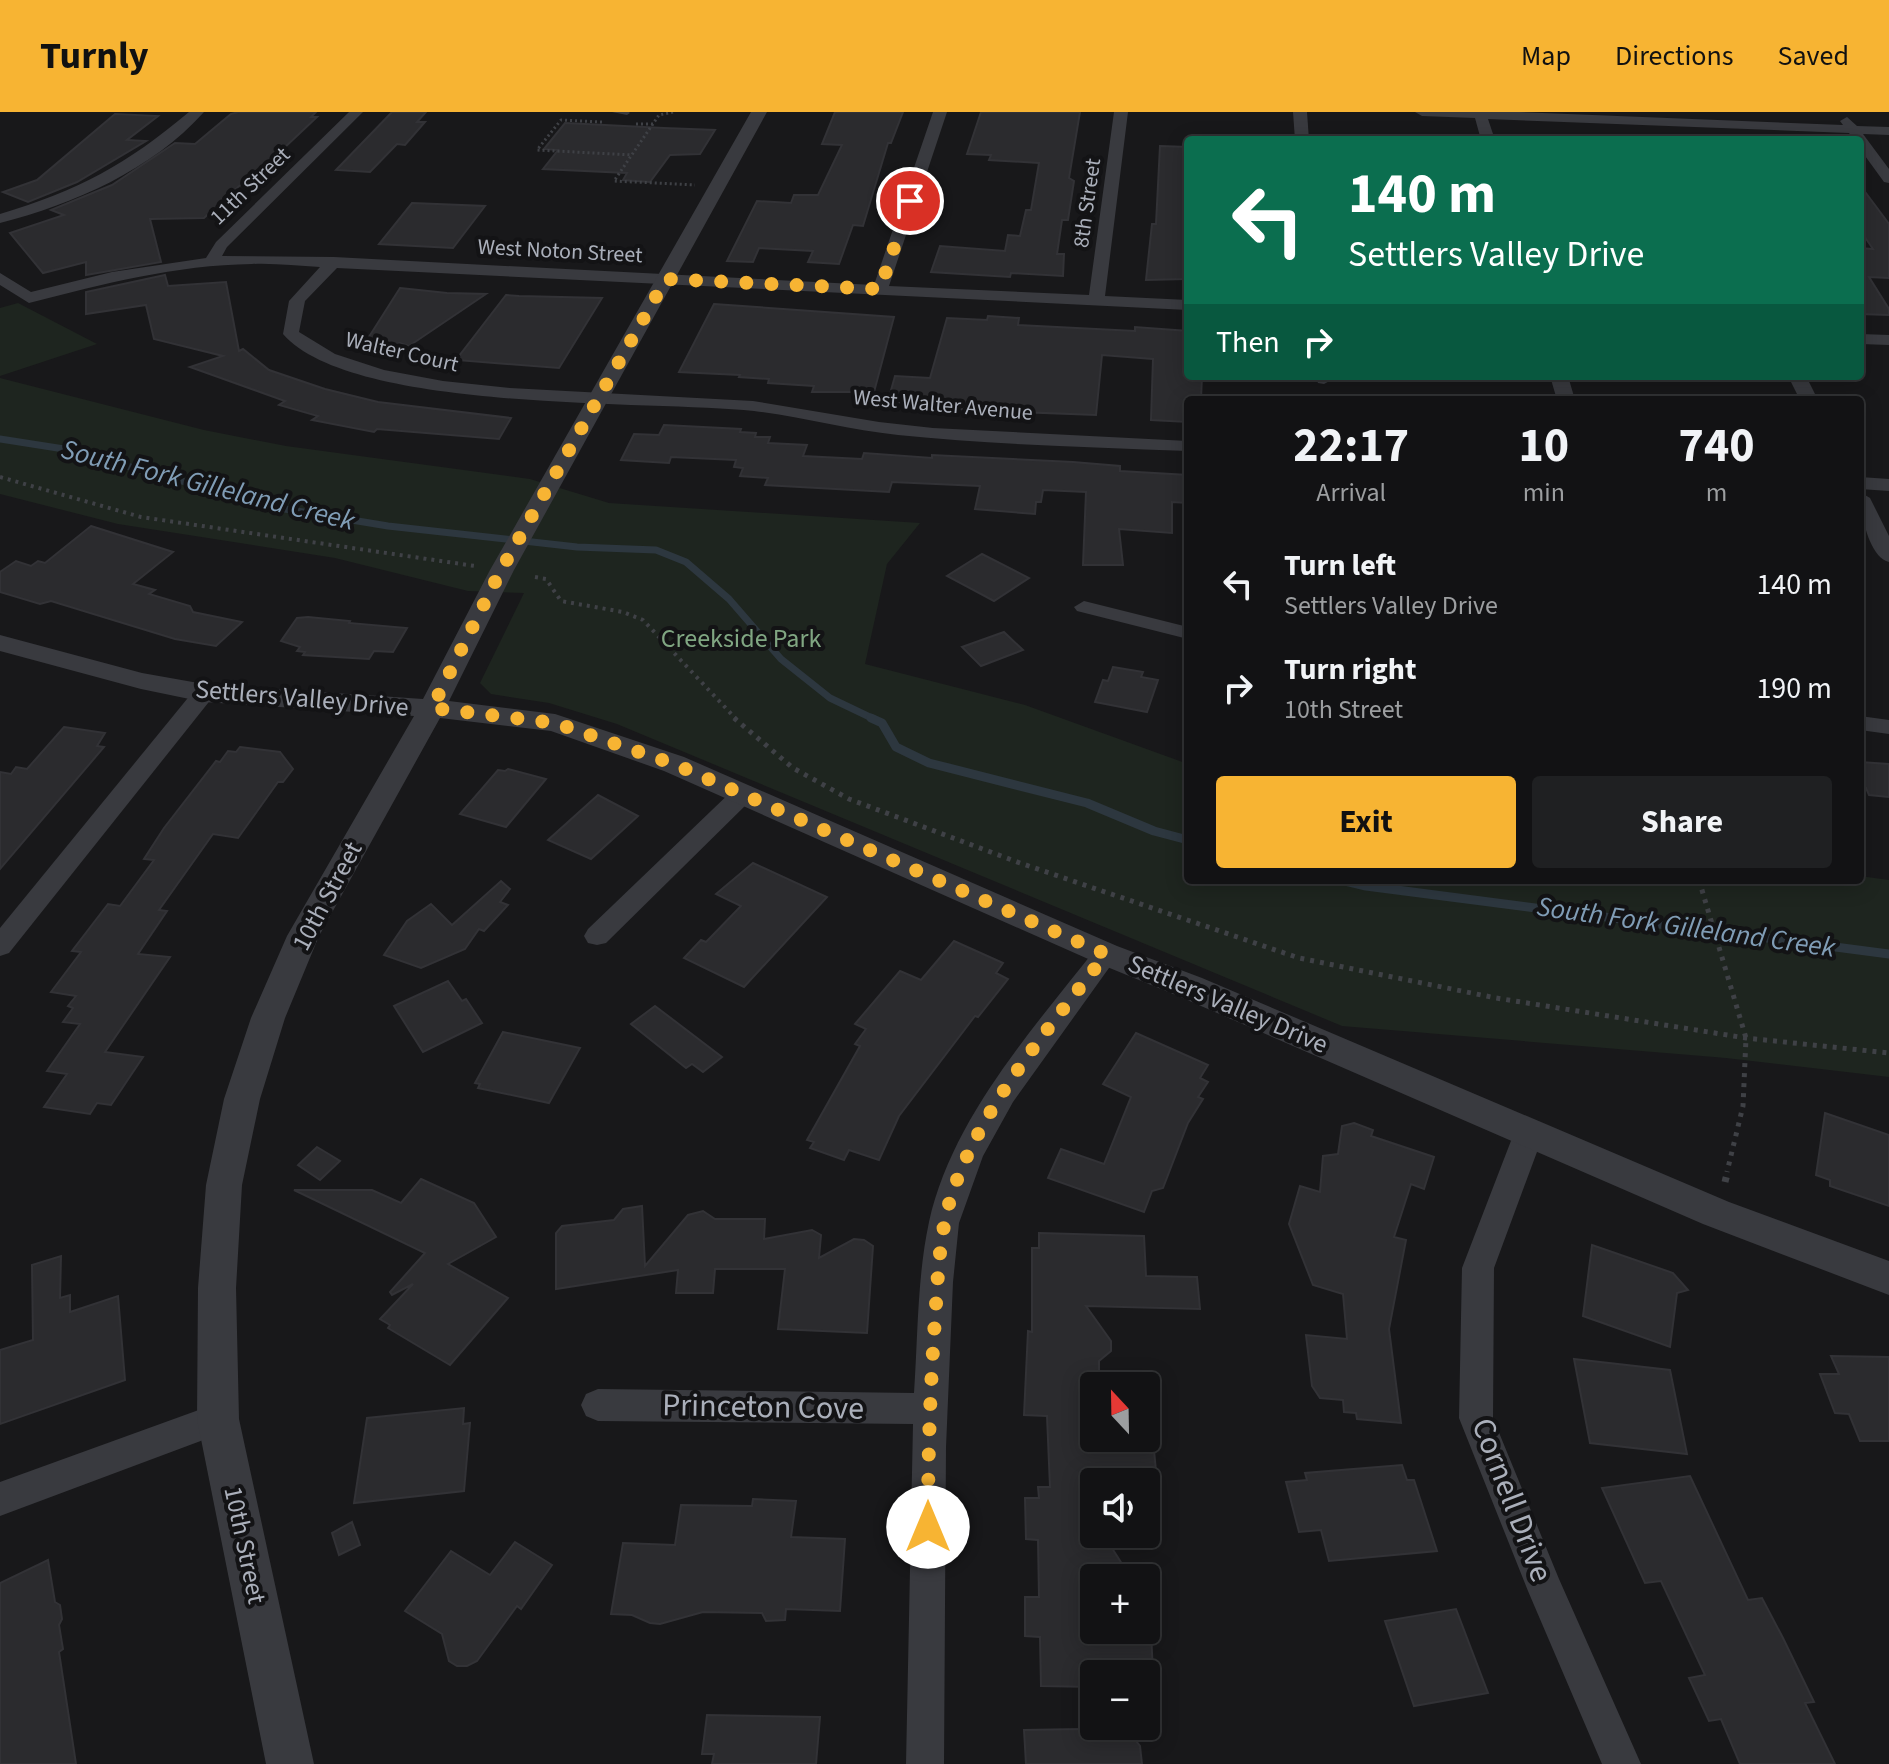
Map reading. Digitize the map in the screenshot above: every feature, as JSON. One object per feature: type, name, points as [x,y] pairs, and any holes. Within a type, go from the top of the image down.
[{"type":"street","points":[[0,219],[48,204],[114,175],[140,159],[197,112]]},
{"type":"street","name":"11th Street","points":[[212,261],[221,245],[356,112]]},
{"type":"street","name":"10th Street","points":[[290,1764],[218,1419],[218,1273],[224,1185],[242,1099],[268,1018],[303,936],[432,708],[535,511],[759,112]]},
{"type":"street","points":[[880,289],[940,112]]},
{"type":"street","name":"8th Street","points":[[1096,300],[1121,112]]},
{"type":"street","points":[[1300,112],[1302,136]]},
{"type":"street","points":[[1422,112],[1661,117],[1889,131]]},
{"type":"street","points":[[1840,112],[1858,136]]},
{"type":"street","points":[[1480,114],[1487,136]]},
{"type":"street","points":[[1661,117],[1671,136]]},
{"type":"street","points":[[1864,144],[1889,179]]},
{"type":"street","name":"West Noton Street","points":[[0,278],[29,298],[121,274],[212,261],[334,262],[1184,305]]},
{"type":"street","name":"Walter Court","points":[[334,262],[300,295],[290,313],[291,334],[305,347],[358,369],[409,380],[457,388],[600,397]]},
{"type":"street","points":[[1864,339],[1889,340]]},
{"type":"street","name":"West Walter Avenue","points":[[600,397],[752,406],[894,429],[1184,446]]},
{"type":"street","points":[[1864,483],[1889,485]]},
{"type":"street","points":[[1864,506],[1889,556]]},
{"type":"street","points":[[1084,607],[1184,632]]},
{"type":"street","name":"Settlers Valley Drive","points":[[0,643],[141,681],[204,693],[432,708],[555,723],[674,764],[744,793],[1106,954],[1716,1213],[1889,1278]]},
{"type":"street","points":[[0,946],[204,693]]},
{"type":"street","points":[[1864,724],[1889,727]]},
{"type":"street","points":[[597,936],[744,793]]},
{"type":"street","points":[[925,1764],[929,1409],[940,1249],[954,1189],[978,1136],[1018,1071],[1106,954]]},
{"type":"street","name":"Cornell Drive","points":[[1529,1133],[1478,1268],[1476,1418],[1546,1591],[1622,1764]]},
{"type":"street","name":"Princeton Cove","points":[[598,1405],[929,1409]]},
{"type":"street","points":[[0,1499],[218,1419]]},
{"type":"lane","points":[[615,112],[627,113]]},
{"type":"path","points":[[673,112],[659,115],[614,181],[700,185]]},
{"type":"path","points":[[607,122],[561,120],[537,150],[632,155]]},
{"type":"path","points":[[622,123],[653,124]]},
{"type":"path","points":[[0,477],[141,517],[505,569],[546,579],[561,601],[623,612],[643,620],[731,715],[793,768],[849,799],[1020,863],[1299,958],[1496,998],[1746,1038],[1889,1053]]},
{"type":"path","points":[[1700,884],[1746,1038],[1743,1106],[1725,1182]]},
{"type":"green space","points":[[18,303],[97,344],[0,376],[0,308]]},
{"type":"green space","name":"Creekside Park","points":[[0,378],[204,430],[286,446],[530,479],[609,503],[920,523],[887,564],[865,664],[1025,705],[1184,763],[1184,884],[1864,884],[1864,877],[1889,880],[1889,1077],[1726,1058],[1342,1026],[617,724],[549,703],[491,694],[480,683],[524,593],[468,591],[335,558],[118,524],[0,494]]},
{"type":"building","points":[[316,112],[311,117],[317,117],[249,181],[239,186],[204,218],[150,219],[161,262],[86,275],[86,262],[43,273],[10,233],[64,215],[51,210],[112,185],[175,143],[195,144],[231,114]]},
{"type":"building","points":[[392,112],[426,112],[417,122],[425,122],[405,145],[397,144],[370,172],[336,170]]},
{"type":"building","points":[[835,112],[903,112],[891,143],[888,143],[863,226],[853,225],[839,264],[808,262],[813,251],[759,248],[753,262],[727,261],[757,201],[791,203],[794,195],[818,195],[842,145],[822,144]]},
{"type":"building","points":[[981,112],[1080,112],[1069,178],[1074,181],[1068,220],[1062,220],[1057,254],[1064,254],[1063,276],[1011,273],[1010,277],[931,272],[940,246],[1005,251],[1008,235],[1020,236],[1026,210],[1031,210],[1039,163],[989,160],[991,155],[967,154]]},
{"type":"building","points":[[115,114],[158,116],[127,140],[146,141],[77,182],[28,202],[3,192],[37,180]]},
{"type":"building","points":[[565,123],[715,130],[700,154],[670,155],[650,182],[623,180],[627,173],[543,169],[558,150],[544,149]]},
{"type":"building","points":[[1160,146],[1184,147],[1184,279],[1146,280],[1152,224],[1156,224]]},
{"type":"building","points":[[1864,190],[1889,224],[1889,278],[1869,277],[1889,309],[1889,315],[1864,314],[1864,248],[1873,249],[1864,236]]},
{"type":"building","points":[[412,203],[485,206],[453,248],[379,244]]},
{"type":"building","points":[[165,275],[168,286],[226,282],[239,351],[243,349],[269,370],[325,389],[378,402],[511,418],[499,439],[377,429],[374,432],[312,420],[318,416],[279,405],[285,401],[190,367],[223,356],[154,339],[146,305],[86,314],[86,292]]},
{"type":"building","points":[[400,288],[486,294],[409,346],[400,343],[385,348],[365,343]]},
{"type":"building","points":[[506,295],[602,298],[559,368],[456,360]]},
{"type":"building","points":[[714,304],[894,317],[874,392],[812,392],[814,386],[768,383],[769,379],[679,372]]},
{"type":"building","points":[[988,316],[1019,318],[1018,325],[1184,331],[1184,380],[1202,380],[1201,396],[1184,396],[1184,422],[1151,420],[1153,359],[1102,355],[1096,415],[968,410],[888,401],[895,376],[930,378],[947,318],[987,320]]},
{"type":"building","points":[[664,425],[741,429],[740,432],[756,433],[755,437],[770,437],[768,443],[807,445],[803,456],[862,459],[864,453],[932,458],[932,455],[1120,466],[1120,471],[1184,475],[1184,503],[1172,502],[1172,533],[1119,529],[1123,565],[1083,565],[1086,492],[1043,490],[1041,502],[1036,502],[1035,514],[975,509],[980,486],[892,482],[889,492],[765,485],[768,478],[740,476],[743,468],[734,467],[736,460],[671,457],[669,463],[621,460],[634,434],[659,435]]},
{"type":"building","points":[[91,526],[173,552],[133,584],[155,590],[149,594],[190,606],[193,612],[242,622],[216,646],[175,639],[51,601],[40,604],[0,592],[0,572],[16,561],[31,566],[38,561],[45,563]]},
{"type":"building","points":[[982,554],[1029,578],[994,601],[947,576]]},
{"type":"building","points":[[297,618],[407,628],[393,652],[374,651],[369,659],[303,655],[305,652],[297,651],[300,647],[281,641]]},
{"type":"building","points":[[1004,632],[1023,650],[981,666],[962,647]]},
{"type":"building","points":[[1113,667],[1143,672],[1141,677],[1158,680],[1147,712],[1095,702],[1103,680],[1108,681]]},
{"type":"building","points":[[64,727],[105,733],[97,746],[104,747],[0,869],[0,772],[11,774],[16,767],[27,769]]},
{"type":"building","points":[[240,747],[280,752],[293,769],[283,782],[278,782],[238,838],[213,834],[159,910],[167,911],[138,954],[170,957],[105,1052],[143,1057],[111,1105],[97,1103],[90,1114],[44,1107],[67,1074],[47,1071],[80,1024],[63,1022],[73,1008],[68,1006],[76,996],[51,992],[81,952],[72,951],[108,904],[120,906],[154,860],[144,859],[164,828],[216,761],[220,762],[228,751],[236,752]]},
{"type":"building","points":[[1864,762],[1889,764],[1889,797],[1869,795]]},
{"type":"building","points":[[508,769],[546,779],[506,827],[460,814],[498,770]]},
{"type":"building","points":[[598,795],[638,816],[591,859],[548,840]]},
{"type":"building","points":[[753,863],[827,897],[744,987],[684,958],[701,940],[706,942],[741,906],[716,894]]},
{"type":"building","points":[[501,881],[510,889],[500,902],[508,905],[484,931],[479,929],[465,949],[421,968],[384,955],[407,921],[431,904],[452,925]]},
{"type":"building","points":[[954,941],[1003,963],[996,973],[1008,979],[978,1017],[975,1016],[899,1116],[879,1160],[849,1150],[844,1160],[810,1148],[814,1142],[807,1140],[860,1046],[855,1044],[866,1029],[855,1024],[900,971],[921,980]]},
{"type":"building","points":[[448,981],[462,1001],[466,999],[482,1023],[423,1052],[394,1006]]},
{"type":"building","points":[[655,1006],[722,1057],[703,1072],[692,1064],[686,1068],[631,1024]]},
{"type":"building","points":[[503,1032],[580,1048],[549,1103],[478,1088],[480,1084],[475,1083]]},
{"type":"building","points":[[1136,1033],[1208,1065],[1200,1078],[1208,1082],[1198,1097],[1203,1099],[1188,1123],[1163,1188],[1152,1191],[1144,1212],[1048,1178],[1061,1149],[1104,1164],[1131,1097],[1103,1084]]},
{"type":"building","points":[[1825,1113],[1889,1135],[1889,1206],[1830,1186],[1830,1180],[1816,1175]]},
{"type":"building","points":[[1354,1123],[1373,1130],[1371,1136],[1434,1157],[1424,1189],[1411,1184],[1394,1237],[1406,1240],[1389,1329],[1401,1423],[1357,1419],[1356,1413],[1344,1412],[1343,1400],[1320,1398],[1312,1386],[1306,1335],[1347,1339],[1343,1294],[1313,1285],[1289,1224],[1300,1186],[1320,1192],[1323,1156],[1338,1154],[1342,1126]]},
{"type":"building","points":[[317,1147],[340,1161],[320,1180],[298,1165]]},
{"type":"building","points":[[421,1179],[474,1203],[496,1237],[448,1264],[508,1298],[450,1365],[388,1328],[390,1325],[380,1319],[413,1284],[392,1295],[390,1292],[425,1253],[294,1190],[372,1190],[401,1203]]},
{"type":"building","points":[[642,1206],[645,1266],[688,1215],[703,1211],[715,1219],[765,1219],[764,1239],[812,1230],[821,1235],[819,1258],[854,1239],[864,1240],[873,1246],[867,1333],[778,1329],[785,1269],[715,1269],[713,1293],[676,1293],[678,1270],[556,1289],[556,1233],[562,1226],[614,1220],[623,1209]]},
{"type":"building","points":[[1039,1233],[1144,1236],[1146,1276],[1197,1277],[1200,1309],[1086,1306],[1111,1341],[1111,1351],[1099,1361],[1099,1372],[1080,1372],[1080,1452],[1154,1452],[1156,1468],[1080,1468],[1080,1548],[1112,1548],[1122,1564],[1080,1564],[1080,1644],[1152,1644],[1152,1660],[1080,1660],[1080,1687],[1041,1686],[1040,1637],[1025,1636],[1025,1597],[1039,1597],[1038,1540],[1026,1539],[1025,1498],[1039,1498],[1038,1487],[1050,1487],[1047,1416],[1024,1415],[1028,1331],[1032,1332],[1032,1248],[1039,1248]]},
{"type":"building","points":[[1592,1245],[1673,1273],[1688,1290],[1677,1293],[1670,1347],[1583,1316]]},
{"type":"building","points":[[61,1256],[60,1298],[70,1295],[70,1312],[118,1296],[125,1380],[0,1424],[0,1350],[33,1340],[32,1265]]},
{"type":"building","points":[[1831,1356],[1889,1357],[1889,1441],[1860,1441],[1849,1414],[1835,1413],[1820,1374],[1839,1374]]},
{"type":"building","points":[[1574,1359],[1670,1370],[1687,1454],[1590,1443]]},
{"type":"building","points":[[464,1408],[463,1424],[470,1423],[464,1491],[354,1503],[367,1418]]},
{"type":"building","points":[[1402,1465],[1407,1480],[1414,1480],[1437,1551],[1329,1561],[1321,1530],[1299,1532],[1286,1482],[1307,1480],[1305,1473]]},
{"type":"building","points":[[1690,1476],[1748,1600],[1762,1598],[1783,1638],[1814,1702],[1805,1703],[1835,1764],[1740,1764],[1721,1719],[1709,1721],[1689,1678],[1705,1675],[1661,1581],[1645,1583],[1602,1488]]},
{"type":"building","points":[[753,1499],[796,1501],[791,1537],[845,1539],[840,1611],[786,1609],[785,1620],[766,1621],[762,1613],[703,1612],[660,1624],[632,1615],[611,1614],[623,1543],[675,1545],[681,1505],[752,1506]]},
{"type":"building","points":[[352,1522],[360,1545],[339,1555],[332,1533]]},
{"type":"building","points":[[515,1542],[552,1565],[521,1609],[517,1606],[477,1661],[467,1666],[457,1666],[449,1661],[442,1634],[405,1611],[451,1551],[490,1575]]},
{"type":"building","points":[[48,1560],[55,1602],[60,1605],[62,1619],[59,1625],[63,1649],[59,1652],[76,1764],[0,1764],[0,1583]]},
{"type":"building","points":[[1456,1609],[1488,1693],[1414,1706],[1385,1621]]},
{"type":"building","points":[[707,1715],[820,1717],[816,1764],[712,1764],[714,1754],[702,1754]]},
{"type":"building","points":[[1080,1729],[1080,1740],[1135,1740],[1140,1746],[1142,1764],[1026,1764],[1024,1730]]},
{"type":"waterway","name":"South Fork Gilleland Creek","points":[[0,439],[64,449],[285,509],[388,526],[577,547],[656,550],[686,562],[729,599],[781,659],[830,698],[876,720]]},
{"type":"waterway","name":"South Fork Gilleland Creek","points":[[871,718],[882,723],[896,747],[929,763],[1087,803],[1154,831],[1184,839]]},
{"type":"waterway","name":"South Fork Gilleland Creek","points":[[1358,884],[1889,954]]},
{"type":"route","points":[[910,201],[880,289],[666,279],[500,572],[432,708],[555,723],[674,764],[1106,954],[1018,1071],[978,1136],[954,1189],[940,1249],[929,1409],[928,1527]]}]
